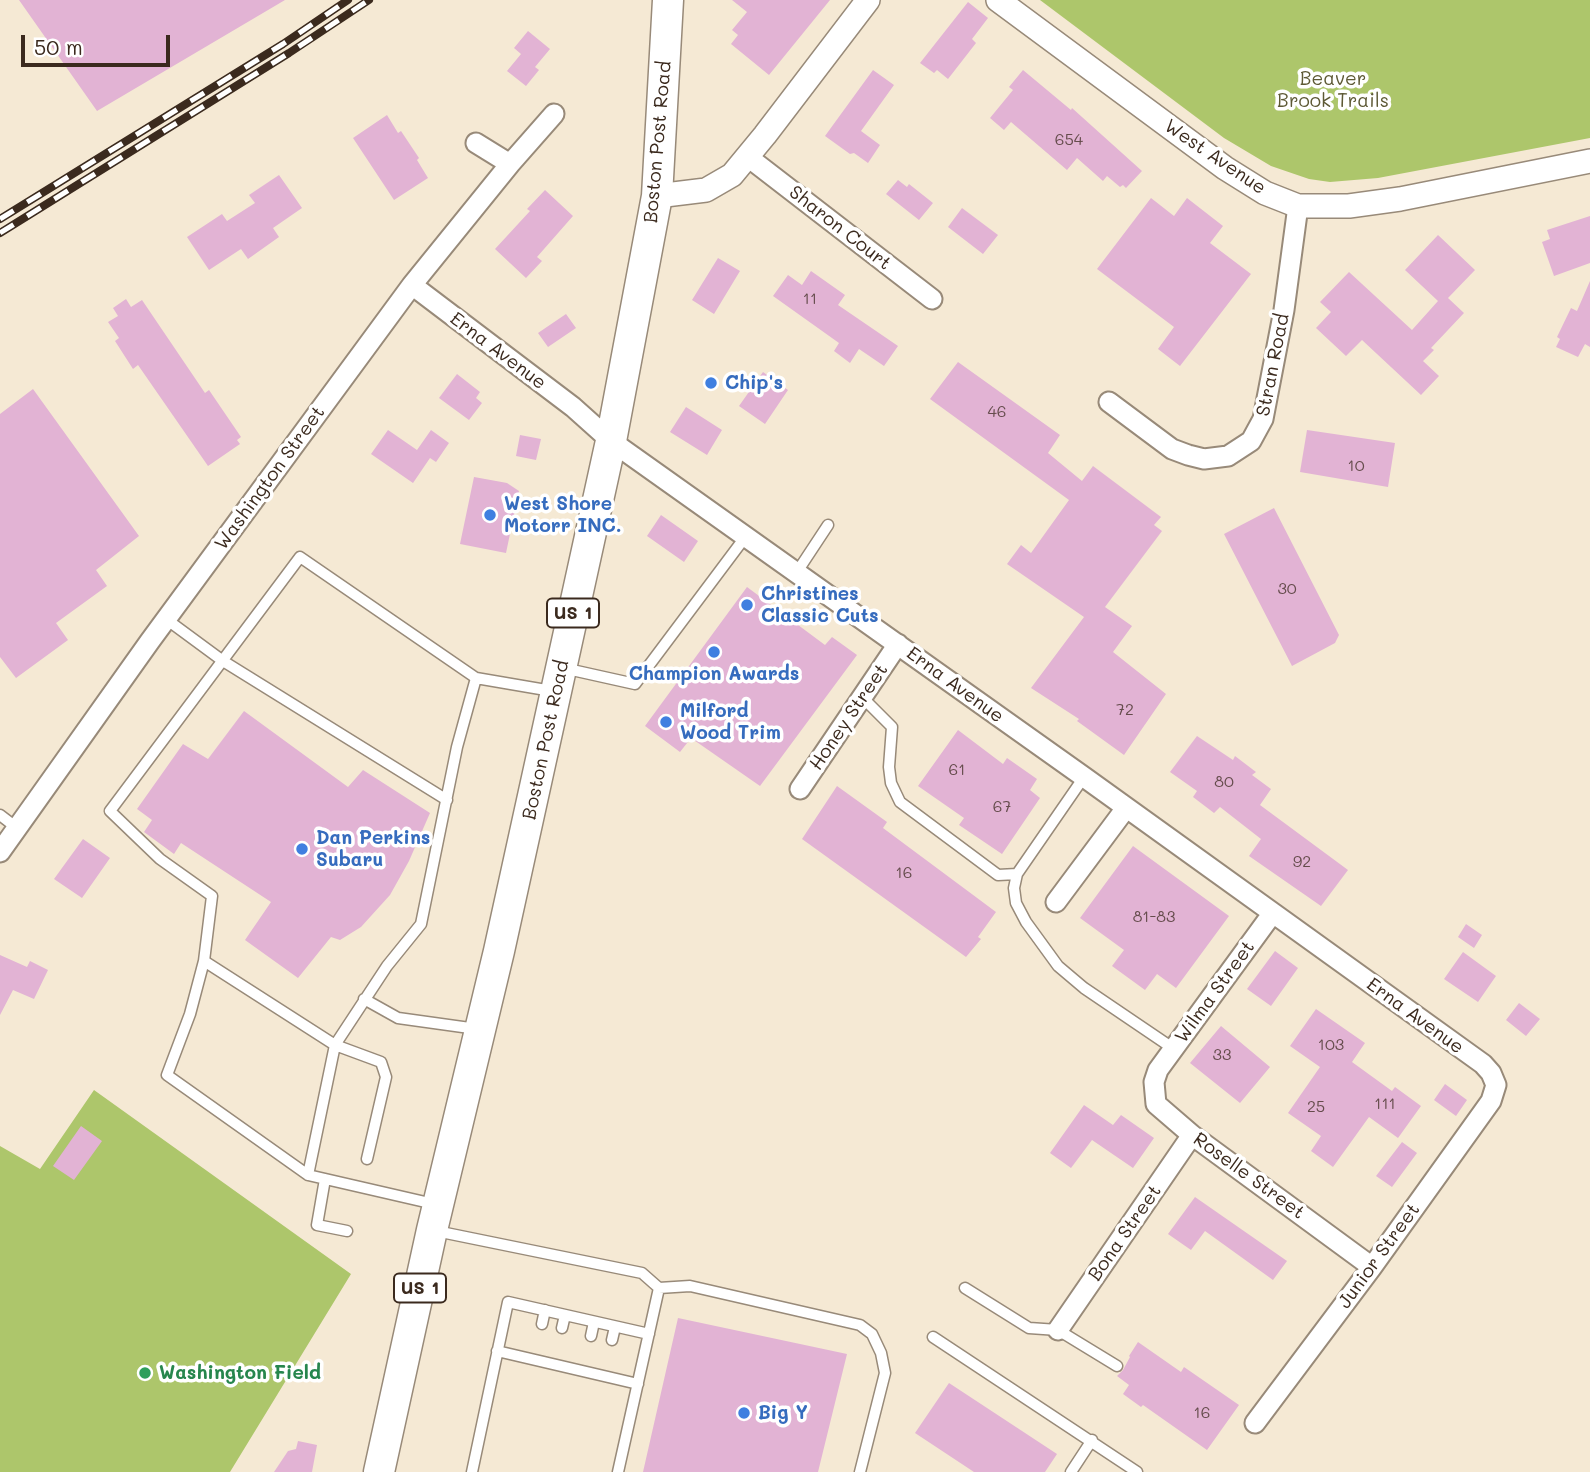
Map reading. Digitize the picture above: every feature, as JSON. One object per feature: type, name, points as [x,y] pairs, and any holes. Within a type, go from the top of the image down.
[{"type":"main road","name":"Boston Post Road","points":[[379,1472],[435,1218],[481,1030],[611,441],[657,196],[668,0]]},
{"type":"street","points":[[657,196],[706,190],[732,174],[748,157],[868,0]]},
{"type":"street","name":"West Avenue","points":[[998,0],[1225,168],[1265,193],[1298,206],[1349,206],[1400,199],[1590,161]]},
{"type":"street","name":"Washington Street","points":[[0,852],[166,619],[412,285],[554,114]]},
{"type":"street","points":[[476,143],[510,164]]},
{"type":"street","name":"Sharon Court","points":[[748,157],[932,299]]},
{"type":"street","name":"Stran Road","points":[[1109,402],[1172,449],[1188,456],[1203,459],[1228,456],[1251,441],[1260,429],[1263,419],[1284,310],[1298,206]]},
{"type":"street","name":"Erna Avenue","points":[[412,285],[573,407],[611,441],[1483,1064],[1496,1085]]},
{"type":"street","name":"Honey Street","points":[[800,789],[898,644]]},
{"type":"street","points":[[1056,902],[1126,808]]},
{"type":"street","name":"Wilma Street","points":[[1158,1070],[1272,914]]},
{"type":"street","name":"Roselle Street","points":[[1158,1070],[1154,1082],[1156,1104],[1192,1135],[1373,1267]]},
{"type":"street","name":"Junior Street","points":[[1255,1423],[1373,1267],[1491,1101],[1496,1085]]},
{"type":"street","name":"Bona Street","points":[[1058,1330],[1192,1135]]},
{"type":"lane","points":[[797,572],[828,525]]},
{"type":"lane","points":[[746,536],[635,684],[476,678],[300,557],[110,811],[160,859],[212,896],[204,961],[190,1014],[167,1076],[307,1175],[435,1218],[642,1273],[659,1287],[690,1286],[860,1325],[872,1334],[881,1353],[885,1373],[860,1472]]},
{"type":"lane","points":[[166,619],[223,661],[447,800]]},
{"type":"lane","points":[[307,1175],[335,1045],[364,999],[421,924],[457,747],[476,678]]},
{"type":"lane","points":[[862,696],[892,727],[889,767],[891,783],[900,802],[998,875],[1017,874]]},
{"type":"lane","points":[[1084,777],[1017,874],[1014,896],[1020,912],[1058,966],[1084,988],[1174,1049]]},
{"type":"lane","points":[[0,815],[17,828]]},
{"type":"lane","points":[[204,961],[335,1045],[381,1062],[386,1077],[367,1159]]},
{"type":"lane","points":[[364,999],[398,1018],[481,1030]]},
{"type":"lane","points":[[325,1179],[317,1225],[347,1231]]},
{"type":"lane","points":[[618,1472],[659,1287]]},
{"type":"lane","points":[[965,1288],[1029,1328],[1058,1330],[1118,1366]]},
{"type":"lane","points":[[472,1472],[508,1302],[649,1334]]},
{"type":"lane","points":[[542,1324],[545,1310]]},
{"type":"lane","points":[[562,1328],[565,1315]]},
{"type":"lane","points":[[591,1336],[594,1322]]},
{"type":"lane","points":[[612,1340],[615,1327]]},
{"type":"lane","points":[[933,1337],[1093,1440],[1137,1472]]},
{"type":"lane","points":[[534,1360],[537,1347]]},
{"type":"lane","points":[[497,1351],[638,1384]]},
{"type":"lane","points":[[553,1364],[556,1353]]},
{"type":"lane","points":[[583,1371],[585,1358]]},
{"type":"lane","points":[[604,1376],[607,1363]]},
{"type":"lane","points":[[1070,1472],[1093,1440]]},
{"type":"green space","name":"Beaver Brook Trails","points":[[1040,0],[1590,0],[1590,138],[1378,178],[1330,182],[1309,179],[1271,166],[1224,138]]},
{"type":"green space","name":"Washington Field","points":[[94,1090],[351,1274],[230,1472],[0,1472],[0,1146],[40,1169]]},
{"type":"building","points":[[19,0],[285,0],[97,111]]},
{"type":"building","points":[[732,0],[830,0],[769,75],[731,44],[738,35],[732,30],[747,12]]},
{"type":"building","points":[[968,2],[988,18],[972,39],[976,43],[948,79],[937,70],[934,73],[920,63]]},
{"type":"building","points":[[528,31],[550,49],[535,67],[539,70],[526,86],[507,71],[521,54],[514,48]]},
{"type":"building","points":[[873,70],[894,85],[861,131],[880,145],[868,163],[825,136]]},
{"type":"building","points":[[1023,70],[1071,110],[1072,108],[1142,171],[1126,188],[1123,185],[1120,187],[1107,176],[1103,181],[1077,158],[1067,170],[1011,122],[1004,130],[990,118],[1013,90],[1009,87]]},
{"type":"building","points":[[387,115],[419,158],[417,160],[428,178],[394,200],[353,138]]},
{"type":"building","points":[[279,175],[302,208],[273,228],[279,237],[248,259],[241,249],[209,270],[187,237],[222,214],[227,221],[255,203],[249,195]]},
{"type":"building","points":[[898,180],[907,187],[909,184],[933,203],[919,220],[886,194]]},
{"type":"building","points":[[545,190],[573,216],[537,257],[542,261],[526,278],[495,249],[530,211],[527,209]]},
{"type":"building","points":[[1151,198],[1174,216],[1187,198],[1223,226],[1210,243],[1251,274],[1180,366],[1158,349],[1174,327],[1097,269]]},
{"type":"building","points":[[962,208],[998,235],[983,254],[948,227]]},
{"type":"building","points":[[1590,216],[1590,263],[1554,276],[1542,242],[1550,239],[1547,230]]},
{"type":"building","points":[[1438,235],[1475,270],[1448,298],[1464,313],[1431,348],[1434,350],[1423,361],[1439,376],[1421,395],[1362,340],[1346,356],[1316,328],[1331,312],[1320,302],[1349,272],[1412,330],[1438,301],[1405,270]]},
{"type":"building","points":[[718,258],[740,271],[714,314],[692,300]]},
{"type":"building","points":[[811,271],[845,295],[838,305],[898,346],[884,366],[859,349],[850,363],[834,351],[839,343],[773,296],[788,275],[802,285]]},
{"type":"building","points":[[1590,281],[1590,347],[1585,344],[1578,357],[1556,347],[1560,339],[1557,337],[1571,308],[1577,311]]},
{"type":"building","points":[[126,299],[131,307],[142,300],[205,393],[209,390],[241,437],[237,440],[240,444],[208,466],[138,365],[133,369],[115,341],[119,338],[108,322],[118,316],[113,308]]},
{"type":"building","points":[[566,314],[576,328],[548,347],[538,333]]},
{"type":"building","points":[[958,362],[1060,435],[1048,453],[1082,481],[1093,466],[1161,517],[1154,525],[1162,531],[1105,607],[1132,626],[1113,652],[1166,694],[1124,755],[1077,721],[1079,719],[1031,688],[1084,617],[1007,564],[1021,545],[1031,553],[1069,500],[930,399]]},
{"type":"building","points":[[763,372],[788,390],[765,424],[739,406]]},
{"type":"building","points":[[457,374],[480,392],[476,398],[482,403],[469,420],[439,398]]},
{"type":"building","points":[[33,389],[139,536],[96,570],[107,586],[56,623],[68,640],[16,678],[0,657],[0,414]]},
{"type":"building","points":[[686,407],[722,430],[707,455],[670,432]]},
{"type":"building","points":[[388,430],[417,450],[431,430],[449,443],[436,462],[430,458],[413,483],[371,454]]},
{"type":"building","points":[[1307,430],[1395,443],[1388,487],[1300,472]]},
{"type":"building","points":[[520,435],[541,439],[536,460],[516,456]]},
{"type":"building","name":"West Shore Motorr INC.","points":[[474,477],[507,483],[519,491],[506,553],[460,544]]},
{"type":"building","points":[[1274,508],[1339,635],[1335,643],[1292,666],[1224,534]]},
{"type":"building","points":[[661,515],[698,541],[684,562],[647,536]]},
{"type":"building","points":[[747,587],[825,645],[832,637],[857,655],[760,786],[691,738],[680,752],[645,726]]},
{"type":"building","name":"Dan Perkins Subaru","points":[[244,711],[348,787],[363,770],[430,813],[409,861],[390,895],[361,927],[340,940],[331,937],[298,978],[245,940],[271,902],[181,843],[174,854],[144,832],[152,820],[137,809],[183,744],[208,759]]},
{"type":"building","points":[[958,730],[1003,764],[1007,758],[1037,779],[1030,790],[1040,798],[1002,854],[959,825],[964,818],[918,786]]},
{"type":"building","points":[[1197,736],[1233,760],[1235,756],[1256,772],[1252,775],[1271,789],[1260,805],[1348,870],[1321,906],[1249,856],[1261,839],[1220,807],[1214,813],[1193,797],[1197,791],[1170,772]]},
{"type":"building","points":[[837,786],[887,822],[883,828],[996,912],[978,937],[981,939],[966,957],[802,839]]},
{"type":"building","points":[[83,839],[110,858],[82,898],[54,879]]},
{"type":"building","points":[[1133,846],[1229,916],[1176,988],[1157,974],[1145,990],[1112,966],[1124,950],[1080,918]]},
{"type":"building","points":[[1466,924],[1482,935],[1474,948],[1458,937]]},
{"type":"building","points":[[1275,951],[1298,968],[1271,1006],[1247,989]]},
{"type":"building","points":[[1463,952],[1496,976],[1478,1002],[1444,979]]},
{"type":"building","points":[[0,955],[27,967],[30,961],[48,970],[34,999],[13,990],[0,1015]]},
{"type":"building","points":[[1519,1003],[1540,1019],[1526,1036],[1506,1020]]},
{"type":"building","points":[[1316,1009],[1365,1043],[1352,1062],[1392,1091],[1395,1087],[1421,1106],[1398,1138],[1369,1117],[1333,1167],[1311,1151],[1321,1136],[1288,1113],[1320,1067],[1290,1046]]},
{"type":"building","points":[[1221,1026],[1270,1067],[1240,1103],[1190,1063]]},
{"type":"building","points":[[1445,1084],[1467,1100],[1456,1116],[1434,1100]]},
{"type":"building","points":[[1084,1105],[1113,1125],[1121,1115],[1154,1138],[1133,1168],[1092,1140],[1071,1168],[1050,1153]]},
{"type":"building","points":[[81,1126],[102,1141],[74,1180],[53,1166]]},
{"type":"building","points":[[1402,1142],[1417,1153],[1392,1187],[1376,1176]]},
{"type":"building","points":[[1195,1197],[1287,1261],[1273,1280],[1205,1231],[1191,1250],[1168,1234]]},
{"type":"building","name":"Big Y","points":[[678,1318],[847,1354],[818,1472],[643,1472]]},
{"type":"building","points":[[1138,1342],[1181,1372],[1184,1367],[1239,1405],[1207,1450],[1123,1394],[1129,1385],[1117,1376]]},
{"type":"building","points":[[949,1383],[1057,1454],[1045,1472],[974,1472],[915,1433]]},
{"type":"building","points":[[298,1441],[317,1445],[312,1472],[274,1472],[288,1451],[296,1449]]},
{"type":"railway","points":[[0,219],[283,44],[348,0]]},
{"type":"railway","points":[[0,233],[289,53],[369,0]]},
{"type":"place","name":"Chip's","points":[[711,383]]},
{"type":"place","name":"West Shore Motorr INC.","points":[[490,515]]},
{"type":"place","name":"Christines Classic Cuts","points":[[747,605]]},
{"type":"place","name":"Champion Awards","points":[[714,652]]},
{"type":"place","name":"Milford Wood Trim","points":[[666,722]]},
{"type":"place","name":"Dan Perkins Subaru","points":[[302,849]]},
{"type":"place","name":"Washington Field","points":[[145,1373]]},
{"type":"place","name":"Big Y","points":[[744,1413]]}]
